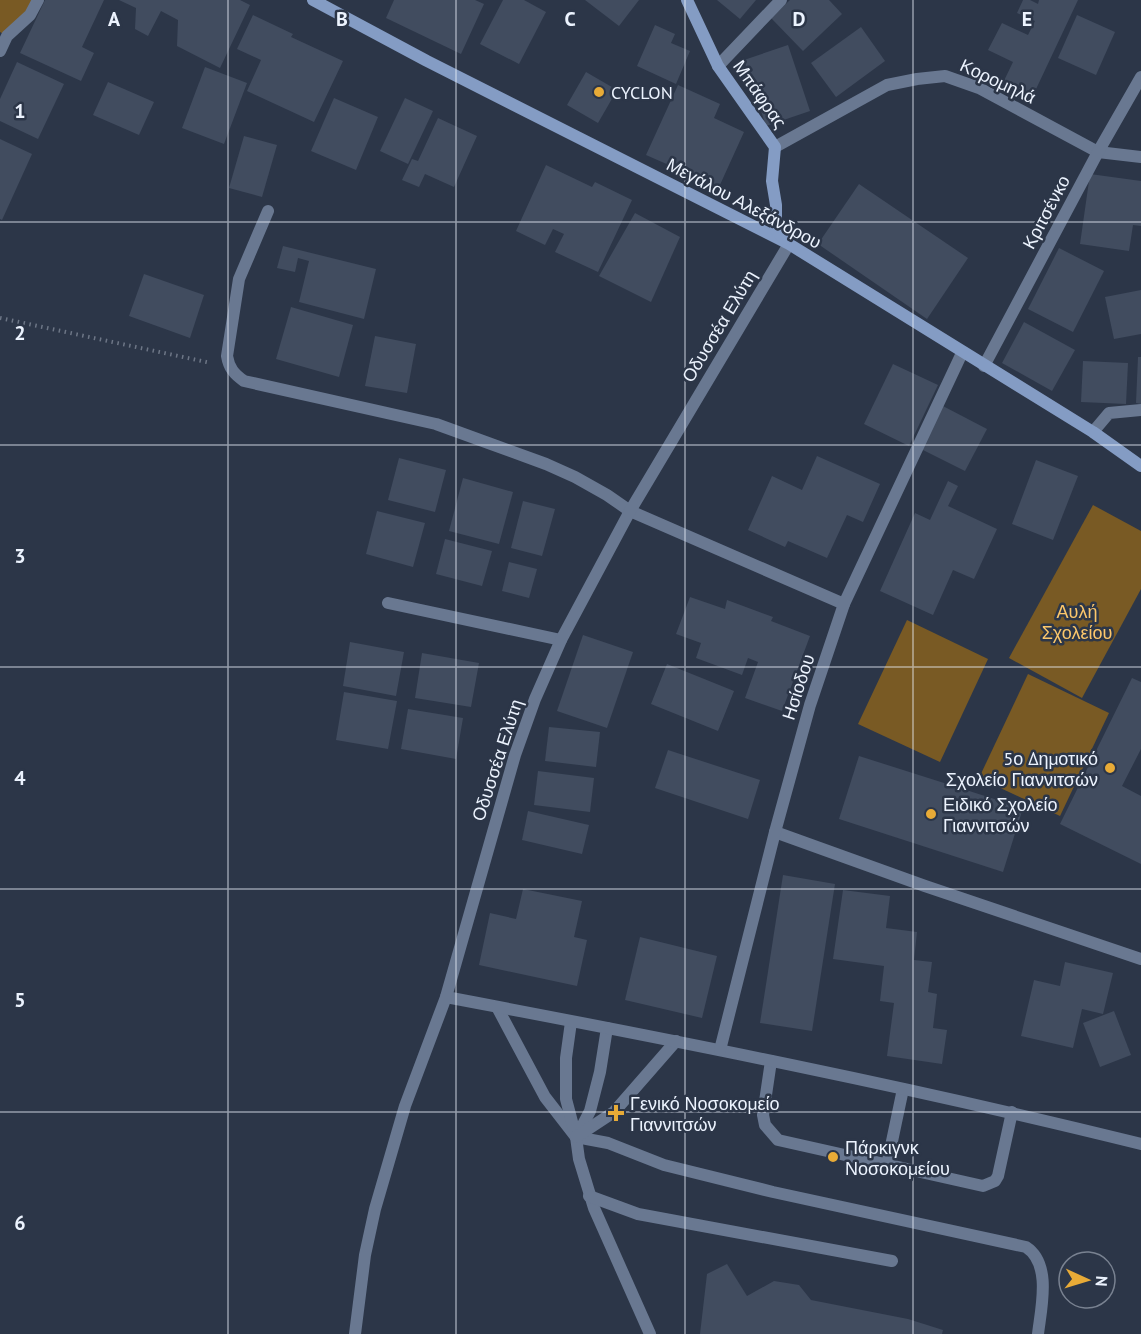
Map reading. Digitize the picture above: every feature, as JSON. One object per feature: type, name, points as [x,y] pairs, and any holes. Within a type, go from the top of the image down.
[{"type":"main road","name":"Μεγάλου Αλεξάνδρου","points":[[313,0],[427,62],[789,244],[1093,432],[1141,466]]},
{"type":"main road","name":"Μπάφρας","points":[[687,0],[718,66],[775,147],[772,181],[776,205],[776,230],[789,244]]},
{"type":"street","points":[[0,51],[4,34],[30,15],[38,0]]},
{"type":"street","points":[[718,66],[781,0]]},
{"type":"street","name":"Κορομηλά","points":[[775,147],[887,85],[945,76],[979,88],[1098,153],[1141,158]]},
{"type":"street","name":"Κριτσένκο","points":[[984,366],[1141,77]]},
{"type":"street","points":[[268,211],[239,279],[227,356],[229,365],[236,376],[256,385],[436,424],[546,464],[575,477],[630,511],[844,604]]},
{"type":"street","name":"Οδυσσέα Ελύτη","points":[[356,1334],[364,1255],[375,1209],[405,1106],[446,997],[515,755],[535,699],[561,640],[630,511],[789,244]]},
{"type":"street","name":"Ησίοδου","points":[[720,1050],[775,832],[810,705],[844,604],[962,353]]},
{"type":"street","points":[[1093,432],[1109,413],[1141,410]]},
{"type":"street","points":[[388,603],[561,640]]},
{"type":"street","points":[[775,832],[1141,959]]},
{"type":"street","points":[[446,997],[771,1060],[1012,1112],[1141,1144]]},
{"type":"street","points":[[497,1007],[545,1097],[576,1137],[608,1143],[664,1165],[773,1192],[1026,1247],[1034,1252],[1039,1260],[1041,1301],[1038,1334]]},
{"type":"street","points":[[572,1022],[566,1058],[566,1099],[579,1159],[590,1196],[650,1334]]},
{"type":"street","points":[[576,1137],[590,1111],[600,1072],[607,1028]]},
{"type":"street","points":[[576,1137],[614,1112],[676,1041]]},
{"type":"street","points":[[771,1060],[763,1115],[769,1132],[778,1140],[983,1186],[989,1185],[998,1176],[1012,1112]]},
{"type":"street","points":[[887,1165],[903,1089]]},
{"type":"street","points":[[590,1196],[638,1214],[892,1261]]},
{"type":"path","points":[[0,318],[197,361],[229,365]]},
{"type":"green space","points":[[0,0],[38,0],[7,36],[0,32]]},
{"type":"green space","name":"Αυλή Σχολείου","points":[[1093,505],[1141,531],[1141,589],[1082,698],[1009,658]]},
{"type":"green space","points":[[907,620],[988,659],[940,762],[858,724]]},
{"type":"green space","points":[[1028,674],[1109,713],[1060,816],[979,778]]},
{"type":"building","points":[[45,0],[104,0],[82,47],[94,53],[81,81],[20,53]]},
{"type":"building","points":[[119,0],[240,0],[250,5],[220,68],[177,46],[178,20],[161,11],[148,36],[135,29],[136,8]]},
{"type":"building","points":[[394,0],[475,0],[484,4],[461,54],[386,18]]},
{"type":"building","points":[[503,0],[524,0],[546,12],[519,64],[480,44]]},
{"type":"building","points":[[585,0],[639,0],[619,26]]},
{"type":"building","points":[[717,0],[756,0],[740,19]]},
{"type":"building","points":[[790,0],[829,0],[842,14],[803,51],[771,18]]},
{"type":"building","points":[[1023,0],[1030,0],[1038,4],[1039,0],[1078,0],[1029,104],[1000,89],[1013,62],[988,50],[1002,23],[1028,35],[1035,21],[1017,13]]},
{"type":"building","points":[[253,15],[293,34],[291,37],[343,61],[314,122],[247,91],[261,60],[237,49]]},
{"type":"building","points":[[1077,15],[1115,32],[1096,75],[1058,58]]},
{"type":"building","points":[[655,25],[675,34],[671,43],[690,51],[676,84],[637,66]]},
{"type":"building","points":[[861,27],[885,61],[836,97],[811,63]]},
{"type":"building","points":[[788,45],[810,111],[766,126],[744,60]]},
{"type":"building","points":[[17,62],[64,84],[38,139],[0,121],[0,99]]},
{"type":"building","points":[[205,67],[247,83],[224,144],[182,128]]},
{"type":"building","points":[[586,72],[617,90],[598,123],[567,105]]},
{"type":"building","points":[[108,82],[154,102],[139,135],[93,115]]},
{"type":"building","points":[[678,85],[720,104],[714,118],[744,132],[719,187],[646,155]]},
{"type":"building","points":[[334,98],[378,117],[356,170],[311,151]]},
{"type":"building","points":[[405,98],[433,111],[408,164],[380,151]]},
{"type":"building","points":[[438,118],[477,136],[454,187],[425,174],[419,187],[402,180],[412,159],[418,161]]},
{"type":"building","points":[[244,136],[277,145],[262,197],[229,188]]},
{"type":"building","points":[[0,139],[32,154],[2,220],[0,219]]},
{"type":"building","points":[[546,165],[592,187],[595,182],[632,200],[598,272],[555,252],[564,234],[553,229],[545,245],[516,231]]},
{"type":"building","points":[[1090,174],[1141,181],[1141,226],[1133,225],[1129,251],[1080,244]]},
{"type":"building","points":[[859,184],[968,258],[927,319],[818,244]]},
{"type":"building","points":[[635,213],[680,237],[651,302],[599,276]]},
{"type":"building","points":[[283,246],[376,269],[364,319],[299,302],[309,261],[298,258],[295,272],[277,268]]},
{"type":"building","points":[[1059,248],[1104,271],[1073,332],[1028,309]]},
{"type":"building","points":[[144,274],[204,295],[190,338],[129,316]]},
{"type":"building","points":[[1141,290],[1141,334],[1114,339],[1105,297]]},
{"type":"building","points":[[291,307],[353,325],[339,377],[276,359]]},
{"type":"building","points":[[1024,322],[1075,350],[1052,391],[1002,363]]},
{"type":"building","points":[[375,336],[416,344],[407,393],[365,386]]},
{"type":"building","points":[[1138,357],[1141,357],[1141,404],[1136,403]]},
{"type":"building","points":[[1083,361],[1128,363],[1126,404],[1081,402]]},
{"type":"building","points":[[893,364],[938,385],[909,446],[864,424]]},
{"type":"building","points":[[941,405],[987,429],[965,471],[919,448]]},
{"type":"building","points":[[817,456],[880,484],[863,522],[847,515],[827,558],[788,541],[785,547],[748,530],[772,476],[802,490]]},
{"type":"building","points":[[399,458],[446,470],[435,512],[388,500]]},
{"type":"building","points":[[1036,460],[1078,476],[1053,540],[1012,524]]},
{"type":"building","points":[[463,478],[513,492],[499,544],[449,531]]},
{"type":"building","points":[[948,481],[958,486],[948,506],[997,529],[974,579],[953,570],[933,615],[880,591],[915,513],[930,520]]},
{"type":"building","points":[[523,501],[555,509],[542,556],[511,548]]},
{"type":"building","points":[[377,511],[425,523],[413,567],[366,554]]},
{"type":"building","points":[[445,539],[492,551],[482,586],[436,574]]},
{"type":"building","points":[[509,562],[537,569],[529,598],[502,591]]},
{"type":"building","points":[[690,597],[725,609],[727,600],[773,617],[771,621],[810,636],[782,711],[745,698],[758,662],[748,658],[742,675],[696,658],[701,643],[676,634]]},
{"type":"building","points":[[583,635],[633,652],[607,728],[557,711]]},
{"type":"building","points":[[350,642],[404,652],[396,696],[343,686]]},
{"type":"building","points":[[422,653],[479,663],[471,707],[415,698]]},
{"type":"building","points":[[667,664],[734,691],[718,731],[651,704]]},
{"type":"building","name":"5ο Δημοτικό Σχολείο Γιαννιτσών","points":[[1132,678],[1141,682],[1141,749],[1122,786],[1141,796],[1141,864],[1060,824]]},
{"type":"building","points":[[344,692],[397,701],[388,749],[336,740]]},
{"type":"building","points":[[408,709],[463,718],[456,759],[401,749]]},
{"type":"building","points":[[549,727],[600,732],[596,767],[545,761]]},
{"type":"building","points":[[668,750],[760,780],[748,819],[655,788]]},
{"type":"building","name":"Ειδικό Σχολείο Γιαννιτσών","points":[[859,756],[1023,808],[1003,872],[839,819]]},
{"type":"building","points":[[538,771],[594,778],[590,812],[534,805]]},
{"type":"building","points":[[528,811],[589,825],[582,854],[522,840]]},
{"type":"building","points":[[783,875],[835,884],[812,1031],[760,1023]]},
{"type":"building","points":[[523,889],[582,901],[574,937],[587,940],[577,986],[479,965],[490,913],[516,919]]},
{"type":"building","points":[[843,890],[890,896],[886,928],[917,932],[914,960],[932,962],[928,992],[937,994],[933,1028],[947,1030],[942,1064],[887,1056],[894,1003],[880,1001],[884,966],[833,959]]},
{"type":"building","points":[[640,937],[717,956],[702,1018],[625,1000]]},
{"type":"building","points":[[1065,962],[1113,973],[1103,1014],[1082,1009],[1073,1048],[1021,1036],[1034,980],[1060,986]]},
{"type":"building","points":[[1114,1011],[1131,1055],[1100,1067],[1083,1023]]},
{"type":"building","points":[[727,1264],[747,1296],[774,1281],[799,1285],[811,1300],[908,1319],[943,1330],[942,1334],[700,1334],[707,1274]]},
{"type":"place","name":"CYCLON","points":[[599,92]]},
{"type":"place","name":"5ο Δημοτικό Σχολείο Γιαννιτσών","points":[[1110,768]]},
{"type":"place","name":"Ειδικό Σχολείο Γιαννιτσών","points":[[931,814]]},
{"type":"place","name":"Γενικό Νοσοκομείο Γιαννιτσών","points":[[616,1113]]},
{"type":"place","name":"Πάρκιγνκ Νοσοκομείου","points":[[833,1157]]}]
